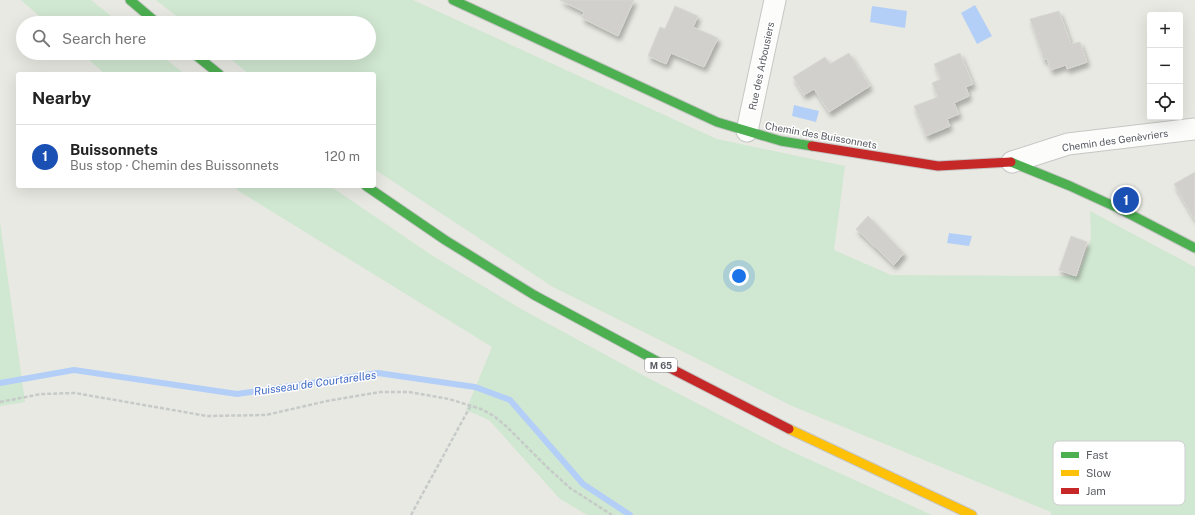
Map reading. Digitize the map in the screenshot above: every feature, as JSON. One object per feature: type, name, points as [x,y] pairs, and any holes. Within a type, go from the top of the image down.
[{"type":"street","points":[[130,0],[149,16]]},
{"type":"street","name":"Chemin des Buissonnets","points":[[453,0],[717,122],[781,140],[938,166],[1012,162],[1118,208],[1195,248]]},
{"type":"street","name":"Rue des Arbousiers","points":[[746,131],[775,0]]},
{"type":"street","points":[[201,60],[216,72]]},
{"type":"street","name":"Chemin des Genèvriers","points":[[1012,162],[1068,144],[1195,129]]},
{"type":"street","name":"M 65","points":[[369,188],[446,240],[534,295],[651,359],[787,428],[972,515]]},
{"type":"path","points":[[0,402],[41,394],[74,393],[207,416],[266,415],[327,401],[380,392],[409,392],[449,398],[481,409],[494,416],[570,488],[612,515]]},
{"type":"path","points":[[411,515],[471,406]]},
{"type":"green space","points":[[21,0],[91,0],[111,16],[39,16]]},
{"type":"green space","points":[[156,0],[413,0],[717,139],[845,166],[834,250],[891,275],[1078,276],[1091,238],[1090,211],[1195,267],[1195,515],[1051,515],[1051,512],[792,406],[553,287],[376,170],[376,72],[247,72],[232,60],[376,60],[376,16],[176,16]]},
{"type":"green space","points":[[89,60],[167,60],[182,72],[103,72]]},
{"type":"green space","points":[[235,188],[333,188],[433,256],[523,310],[652,380],[784,448],[932,515],[587,515],[560,499],[489,420],[466,410],[492,347]]},
{"type":"green space","points":[[0,222],[25,402],[0,406]]},
{"type":"water","points":[[975,5],[992,36],[977,44],[961,13]]},
{"type":"water","points":[[872,6],[907,11],[905,28],[870,22]]},
{"type":"water","points":[[794,105],[819,111],[816,122],[792,116]]},
{"type":"water","points":[[949,233],[972,236],[969,246],[947,243]]},
{"type":"building","points":[[560,0],[634,0],[618,36],[582,18],[584,12]]},
{"type":"building","points":[[675,6],[698,16],[693,27],[718,38],[704,67],[671,53],[666,64],[648,56],[660,27],[665,29]]},
{"type":"building","points":[[1059,11],[1071,44],[1080,42],[1087,62],[1067,69],[1066,65],[1051,70],[1047,59],[1044,60],[1030,19]]},
{"type":"building","points":[[849,53],[870,86],[829,112],[814,89],[804,95],[793,77],[825,57],[830,64]]},
{"type":"building","points":[[960,53],[973,84],[966,87],[969,96],[954,103],[959,114],[947,119],[950,126],[926,136],[914,106],[938,97],[932,83],[941,79],[934,64]]},
{"type":"building","points":[[1195,172],[1195,220],[1174,184]]},
{"type":"building","points":[[868,216],[904,253],[894,265],[856,229]]},
{"type":"building","points":[[1071,236],[1087,242],[1076,276],[1059,270]]},
{"type":"waterway","name":"Ruisseau de Courtarelles","points":[[0,383],[74,370],[237,394],[378,373],[475,387],[510,400],[583,484],[630,515]]},
{"type":"traffic: fast","points":[[130,0],[149,16]]},
{"type":"traffic: fast","points":[[453,0],[717,122],[781,141],[812,146]]},
{"type":"traffic: fast","points":[[202,60],[217,72]]},
{"type":"traffic: fast","points":[[1011,162],[1070,186],[1118,208],[1195,248]]},
{"type":"traffic: fast","points":[[369,188],[445,240],[534,295],[666,366]]},
{"type":"traffic: slow","points":[[789,429],[972,515]]},
{"type":"traffic: jam","points":[[812,146],[938,166],[1011,162]]},
{"type":"traffic: jam","points":[[666,366],[789,429]]},
{"type":"place","name":"Buissonnets","points":[[1126,200]]}]
